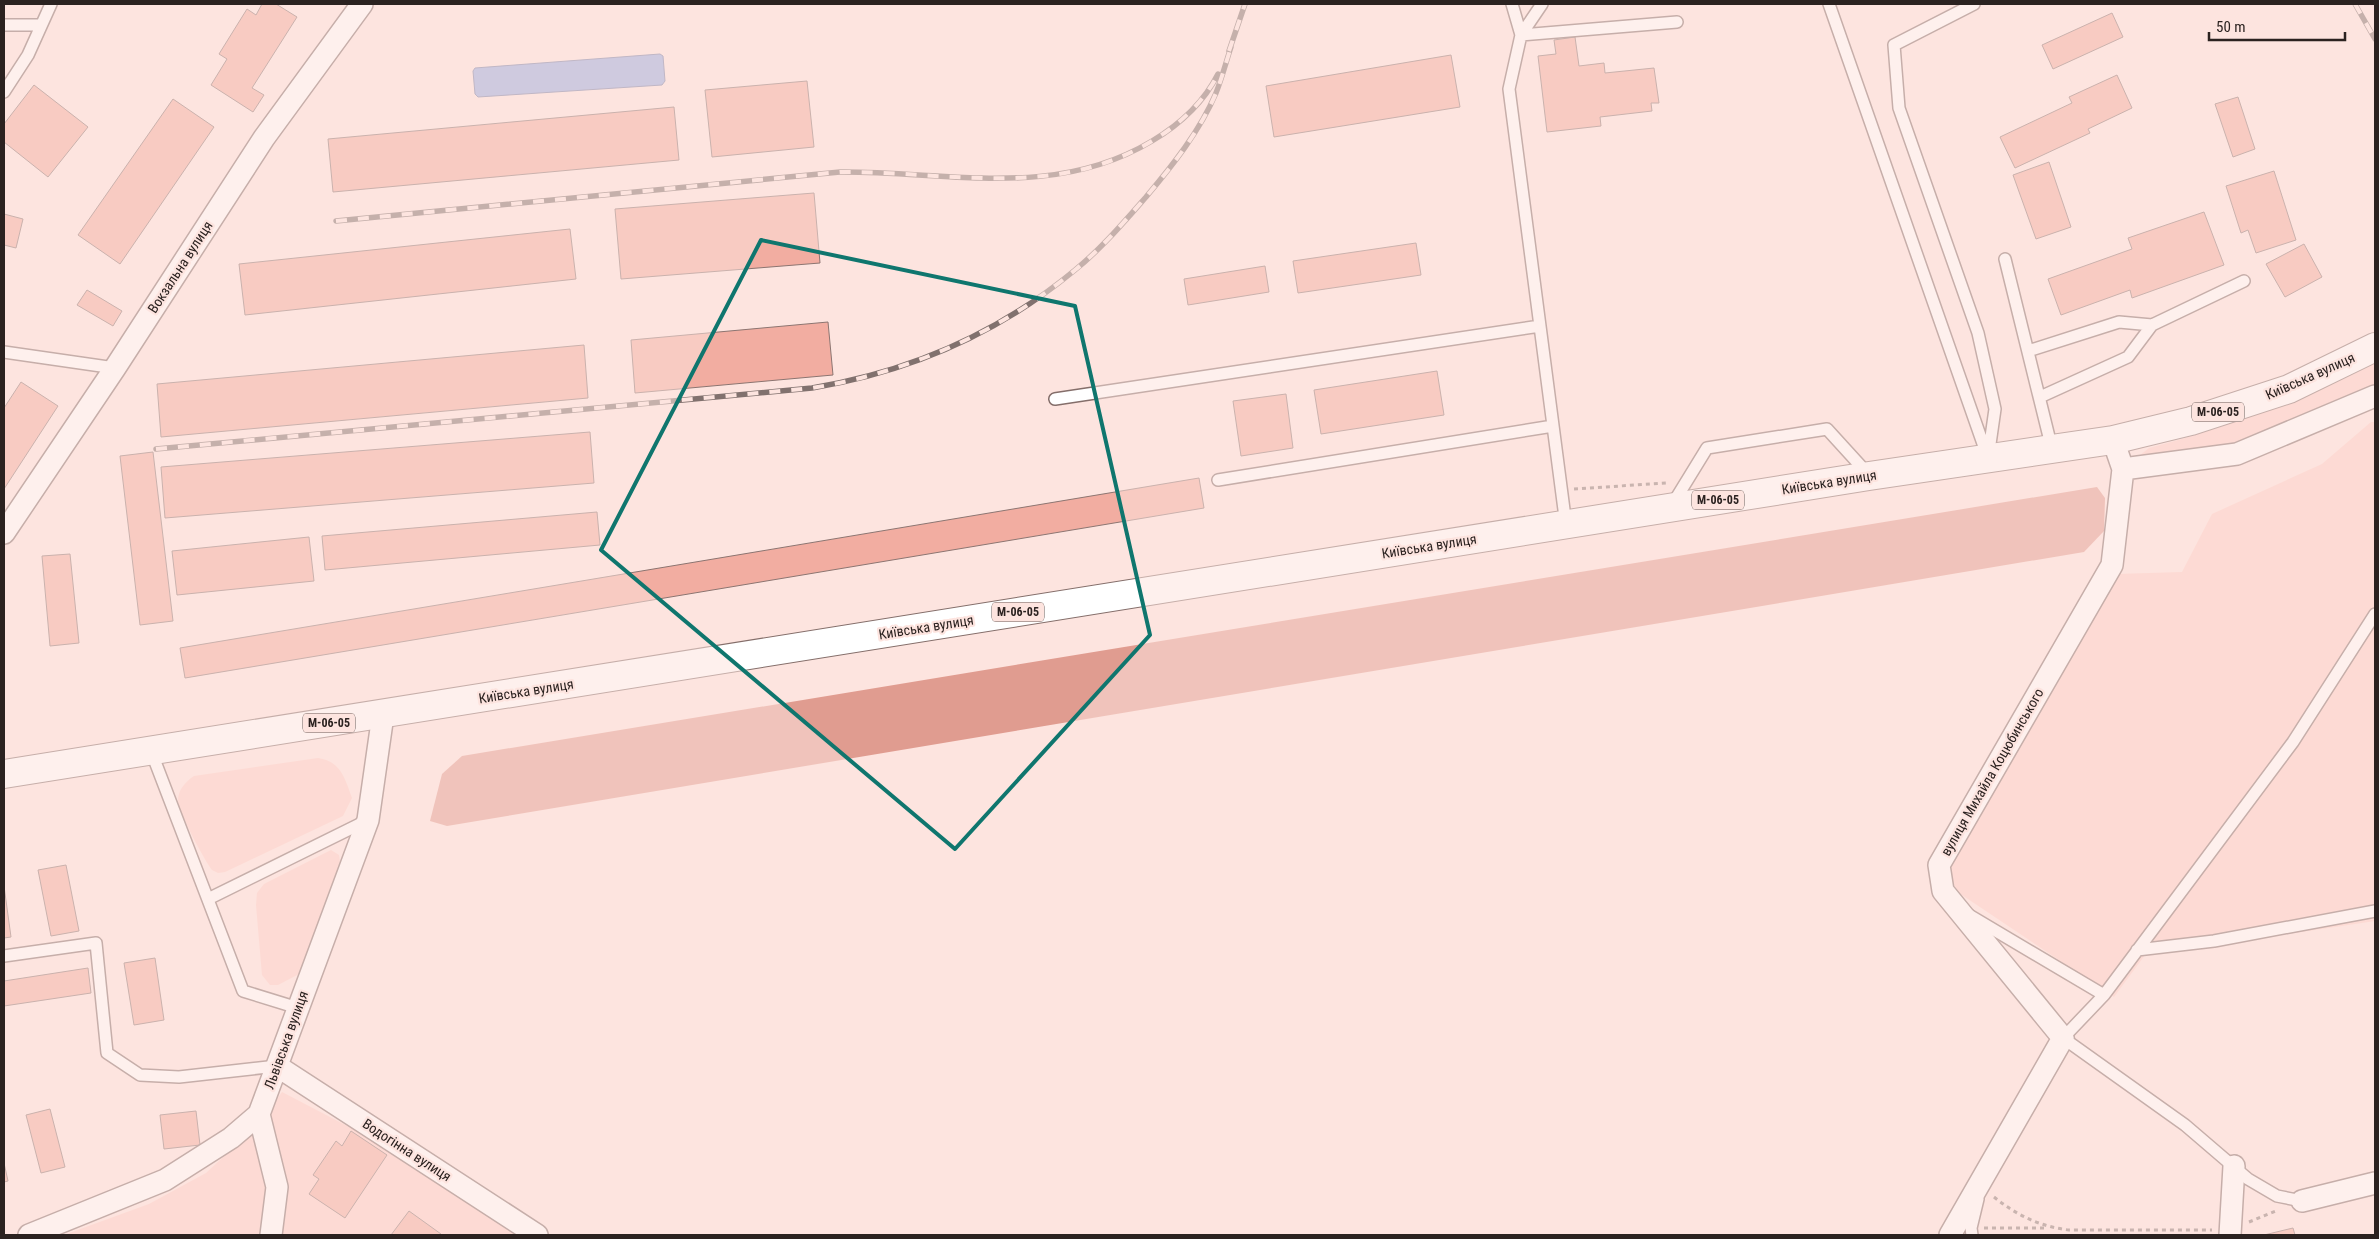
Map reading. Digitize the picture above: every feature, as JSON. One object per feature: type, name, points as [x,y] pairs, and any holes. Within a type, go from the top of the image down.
[{"type":"highway","name":"Київська вулиця","points":[[383,715],[1566,525],[1668,496],[1869,476],[2114,440],[2191,421],[2289,388],[2375,347]]},
{"type":"highway","name":"М-06-05","points":[[4,774],[383,715]]},
{"type":"street","name":"Вокзальна вулиця","points":[[4,534],[115,368],[264,138],[362,4]]},
{"type":"street","points":[[2124,469],[2237,454],[2375,396]]},
{"type":"street","name":"вулиця Михайла Коцюбинського","points":[[2063,1038],[1943,891],[1939,865],[2112,565],[2124,469],[2114,440]]},
{"type":"street","name":"Львівська вулиця","points":[[29,1235],[165,1180],[231,1138],[259,1114],[368,820],[383,715]]},
{"type":"street","points":[[1950,1235],[2063,1038]]},
{"type":"street","name":"Водогінна вулиця","points":[[277,1066],[537,1235]]},
{"type":"street","points":[[259,1114],[277,1187],[270,1235]]},
{"type":"street","points":[[2229,1232],[2234,1166]]},
{"type":"street","points":[[2302,1201],[2375,1183]]},
{"type":"lane","points":[[4,92],[28,55],[51,4]]},
{"type":"lane","points":[[1512,4],[1522,35]]},
{"type":"lane","points":[[1542,4],[1522,35],[1509,89],[1566,525]]},
{"type":"lane","points":[[1829,4],[1988,458]]},
{"type":"lane","points":[[1974,4],[1894,45],[1899,108],[1978,333],[1994,410],[1988,458]]},
{"type":"lane","points":[[1522,35],[1677,22]]},
{"type":"lane","points":[[4,25],[40,26]]},
{"type":"lane","points":[[2005,259],[2052,449]]},
{"type":"lane","points":[[2040,397],[2128,357],[2152,325],[2244,281]]},
{"type":"lane","points":[[2028,351],[2119,322],[2152,325]]},
{"type":"lane","points":[[1055,399],[1540,326]]},
{"type":"lane","points":[[4,352],[115,368]]},
{"type":"lane","points":[[1218,480],[1553,426]]},
{"type":"lane","points":[[1668,496],[1707,448],[1827,430],[1869,476]]},
{"type":"lane","points":[[2302,1201],[2277,1196],[2248,1179],[2185,1125],[2063,1038],[2104,995],[2293,742],[2375,614]]},
{"type":"lane","points":[[151,751],[243,991],[298,1008]]},
{"type":"lane","points":[[208,899],[368,820]]},
{"type":"lane","points":[[1957,908],[2104,995]]},
{"type":"lane","points":[[2137,950],[2214,941],[2375,911]]},
{"type":"lane","points":[[4,956],[96,943],[107,1053],[140,1075],[179,1077],[277,1066]]},
{"type":"lane","points":[[1972,1231],[1982,1180]]},
{"type":"path","points":[[1561,490],[1668,496]]},
{"type":"path","points":[[1982,1180],[1995,1198],[2023,1216],[2049,1228]]},
{"type":"path","points":[[1972,1231],[2049,1228],[2069,1230],[2229,1232],[2302,1201]]},
{"type":"highlighted area","points":[[761,240],[1075,306],[1150,635],[955,849],[601,550]]},
{"type":"shaded area","points":[[2375,363],[2375,390],[2276,430],[2219,448],[2145,460],[2139,456],[2149,448],[2236,422],[2292,401]]},
{"type":"shaded area","points":[[2371,422],[2375,422],[2375,921],[2145,955],[2114,997],[1959,893],[1947,874],[2117,574],[2182,572],[2212,514],[2322,464]]},
{"type":"shaded area","points":[[2097,487],[2105,498],[2104,531],[2084,552],[447,826],[430,821],[442,774],[462,756]]},
{"type":"shaded area","points":[[318,758],[332,763],[344,778],[352,798],[343,816],[225,872],[218,873],[212,870],[192,836],[179,806],[179,793],[185,784],[194,776]]},
{"type":"shaded area","points":[[331,850],[339,855],[340,862],[299,974],[278,985],[270,985],[262,975],[256,905],[257,893],[264,884]]},
{"type":"shaded area","points":[[282,1092],[424,1166],[549,1235],[64,1235],[149,1204],[206,1173],[259,1124]]},
{"type":"water","points":[[660,54],[663,56],[665,81],[662,85],[478,97],[475,94],[473,71],[475,68]]},
{"type":"building","points":[[262,4],[276,4],[297,17],[252,88],[264,95],[253,112],[211,85],[227,59],[219,54],[247,9],[256,15]]},
{"type":"building","points":[[2112,13],[2123,37],[2053,69],[2042,45]]},
{"type":"building","points":[[1575,37],[1579,66],[1604,63],[1605,73],[1654,68],[1659,103],[1651,103],[1652,111],[1600,117],[1601,126],[1547,132],[1538,56],[1556,54],[1554,40]]},
{"type":"building","points":[[1451,55],[1460,107],[1274,137],[1266,86]]},
{"type":"building","points":[[2117,75],[2132,108],[2088,129],[2090,133],[2015,168],[2000,137],[2072,103],[2069,97]]},
{"type":"building","points":[[807,81],[814,147],[712,157],[705,90]]},
{"type":"building","points":[[34,85],[88,127],[48,177],[4,142],[4,124]]},
{"type":"building","points":[[2238,97],[2255,149],[2233,157],[2215,104]]},
{"type":"building","points":[[173,99],[214,127],[120,264],[78,235]]},
{"type":"building","points":[[674,107],[679,160],[333,192],[328,139]]},
{"type":"building","points":[[2049,162],[2071,227],[2036,239],[2013,175]]},
{"type":"building","points":[[2274,171],[2296,240],[2256,253],[2248,230],[2241,233],[2226,186]]},
{"type":"building","points":[[814,193],[820,263],[621,279],[615,209]]},
{"type":"building","points":[[2204,212],[2224,265],[2132,298],[2130,290],[2061,315],[2048,279],[2132,249],[2128,238]]},
{"type":"building","points":[[4,214],[23,219],[16,248],[4,245]]},
{"type":"building","points":[[570,229],[576,279],[245,315],[239,264]]},
{"type":"building","points":[[1416,243],[1421,275],[1298,293],[1293,261]]},
{"type":"building","points":[[2304,244],[2322,277],[2285,297],[2266,264]]},
{"type":"building","points":[[1265,266],[1269,292],[1188,305],[1184,279]]},
{"type":"building","points":[[87,290],[122,311],[113,326],[77,305]]},
{"type":"building","points":[[828,322],[833,375],[635,393],[631,340]]},
{"type":"building","points":[[584,345],[588,398],[161,437],[157,384]]},
{"type":"building","points":[[1437,371],[1444,415],[1321,434],[1314,390]]},
{"type":"building","points":[[21,382],[58,406],[4,489],[4,408]]},
{"type":"building","points":[[1286,394],[1293,448],[1241,456],[1233,401]]},
{"type":"building","points":[[590,432],[594,483],[165,518],[161,467]]},
{"type":"building","points":[[153,452],[173,621],[140,625],[120,456]]},
{"type":"building","points":[[1199,478],[1204,508],[185,678],[180,648]]},
{"type":"building","points":[[597,512],[600,545],[325,570],[322,536]]},
{"type":"building","points":[[309,537],[314,581],[177,595],[172,551]]},
{"type":"building","points":[[70,554],[79,643],[50,646],[42,556]]},
{"type":"building","points":[[66,865],[79,931],[51,936],[38,870]]},
{"type":"building","points":[[4,886],[11,937],[4,938]]},
{"type":"building","points":[[155,958],[164,1020],[134,1025],[124,963]]},
{"type":"building","points":[[88,968],[91,993],[4,1006],[4,981]]},
{"type":"building","points":[[50,1109],[65,1167],[41,1173],[26,1115]]},
{"type":"building","points":[[196,1111],[200,1145],[164,1149],[160,1115]]},
{"type":"building","points":[[351,1131],[387,1155],[345,1218],[309,1194],[319,1179],[313,1175],[336,1141],[342,1146]]},
{"type":"building","points":[[4,1163],[8,1181],[4,1182]]},
{"type":"building","points":[[409,1211],[441,1234],[391,1235]]},
{"type":"building","points":[[2293,1228],[2295,1235],[2264,1235]]},
{"type":"railway","points":[[1229,51],[1245,4]]},
{"type":"railway","points":[[2355,4],[2375,39]]},
{"type":"railway","points":[[156,449],[812,388],[883,372],[918,360],[951,347],[1015,313],[1046,293],[1085,262],[1156,185],[1194,134],[1216,93],[1231,47]]},
{"type":"railway","points":[[336,221],[840,172],[1000,178],[1039,176],[1077,171],[1115,159],[1162,135],[1190,112],[1206,94],[1218,74]]}]
